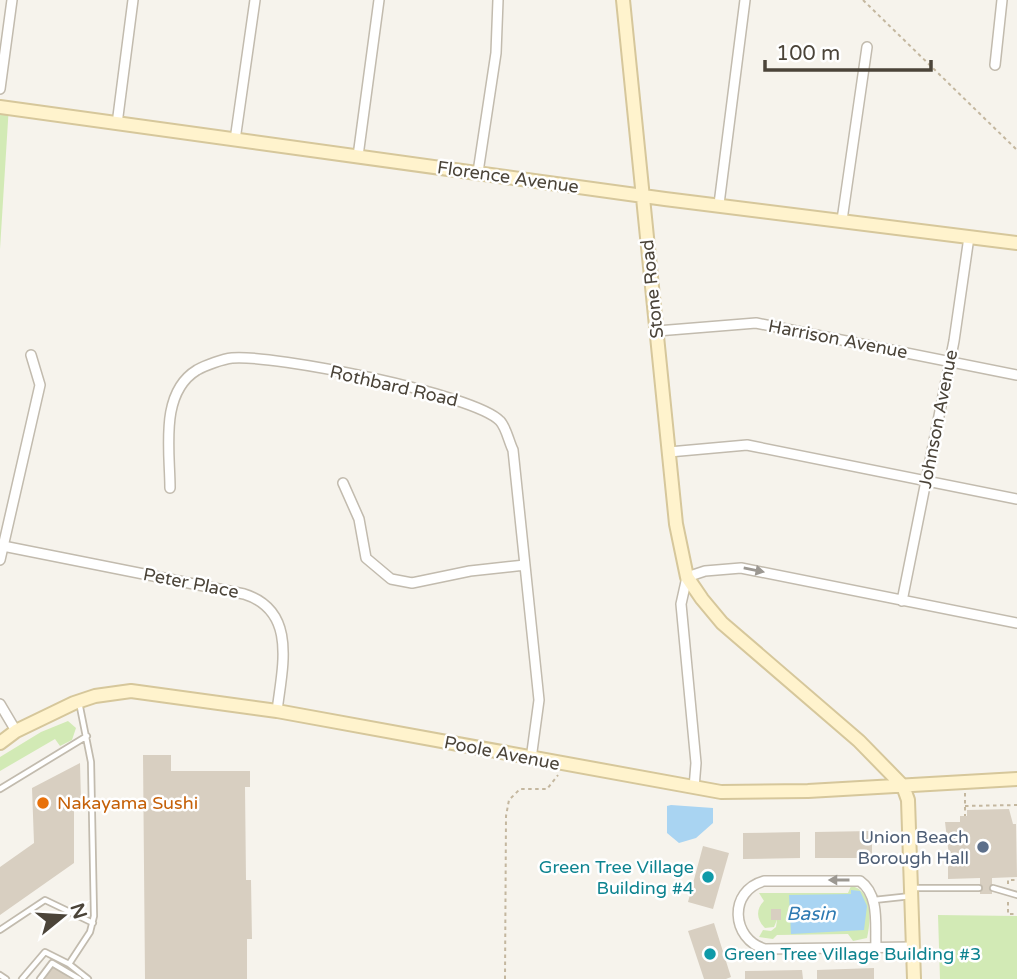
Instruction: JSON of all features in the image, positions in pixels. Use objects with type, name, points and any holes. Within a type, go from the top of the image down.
[{"type":"street","points":[[0,89],[12,0]]},
{"type":"street","points":[[117,124],[133,0]]},
{"type":"street","points":[[235,140],[255,0]]},
{"type":"street","points":[[358,156],[379,0]]},
{"type":"street","points":[[478,172],[496,53],[498,0]]},
{"type":"street","name":"Stone Road","points":[[623,0],[669,452],[681,555],[687,577],[722,623],[859,741],[903,786]]},
{"type":"street","points":[[719,204],[745,0]]},
{"type":"street","points":[[995,65],[1002,0]]},
{"type":"street","points":[[842,220],[867,47]]},
{"type":"street","name":"Florence Avenue","points":[[0,107],[642,196],[1017,243]]},
{"type":"street","name":"Johnson Avenue","points":[[902,601],[950,362],[969,237]]},
{"type":"street","name":"Harrison Avenue","points":[[657,331],[756,323],[1017,375]]},
{"type":"street","points":[[0,560],[40,385],[31,355]]},
{"type":"street","name":"Rothbard Road","points":[[170,488],[171,408],[175,395],[196,370],[231,358],[380,379],[468,404],[500,421],[513,450],[538,700],[531,759]]},
{"type":"street","points":[[669,452],[747,445],[1017,499]]},
{"type":"street","points":[[343,483],[359,519],[366,558],[391,579],[412,583],[470,571],[524,565]]},
{"type":"street","name":"Peter Place","points":[[4,546],[244,594],[264,603],[272,610],[283,632],[277,712]]},
{"type":"street","points":[[687,577],[705,571],[741,568],[1017,623]]},
{"type":"street","name":"Stone Road","points":[[687,577],[681,604],[696,763],[694,788]]},
{"type":"street","name":"Poole Avenue","points":[[0,743],[16,731],[79,701],[131,691],[277,712],[694,788],[737,792],[1017,779]]},
{"type":"street","points":[[0,704],[16,731]]},
{"type":"street","points":[[903,786],[908,800],[914,979]]},
{"type":"street","points":[[876,947],[874,900],[869,888],[855,880],[764,881],[745,891],[738,914],[744,937],[765,949],[914,947]]},
{"type":"lane","points":[[69,964],[93,923],[91,762],[79,701]]},
{"type":"lane","points":[[0,789],[87,736]]},
{"type":"lane","points":[[874,900],[913,892],[979,888]]},
{"type":"lane","points":[[993,888],[1017,894]]},
{"type":"lane","points":[[0,930],[35,904],[45,900],[93,923]]},
{"type":"lane","points":[[22,979],[45,952],[69,964],[88,979]]},
{"type":"lane","points":[[40,979],[54,963],[79,979]]},
{"type":"lane","points":[[0,975],[6,979]]},
{"type":"path","points":[[863,0],[1017,150]]},
{"type":"path","points":[[505,979],[506,816],[509,800],[520,789],[541,791],[552,785],[561,765]]},
{"type":"path","points":[[965,792],[965,816]]},
{"type":"path","points":[[965,806],[1017,805]]},
{"type":"path","points":[[923,841],[946,841]]},
{"type":"path","points":[[1008,884],[1008,880],[1017,880]]},
{"type":"path","points":[[1007,898],[1008,914],[1017,914]]},
{"type":"green space","points":[[0,104],[9,105],[0,249]]},
{"type":"green space","points":[[68,721],[76,728],[72,740],[60,746],[55,739],[0,771],[0,757],[41,732]]},
{"type":"green space","name":"Basin","points":[[851,886],[863,893],[867,900],[867,938],[853,941],[848,934],[777,935],[773,939],[759,937],[763,930],[771,931],[776,927],[777,920],[781,919],[781,910],[774,927],[765,928],[758,915],[764,901],[759,893],[848,893]]},
{"type":"green space","points":[[938,915],[1017,916],[1017,979],[940,979]]},
{"type":"water","points":[[667,806],[713,808],[713,823],[696,838],[679,843],[667,833]]},
{"type":"water","name":"Basin","points":[[851,890],[860,891],[867,906],[864,930],[791,934],[789,895],[851,894]]},
{"type":"building","points":[[143,755],[171,755],[171,771],[250,771],[250,787],[245,787],[246,880],[251,880],[252,939],[247,939],[247,979],[145,979]]},
{"type":"building","points":[[80,763],[81,801],[74,803],[74,863],[0,915],[0,867],[34,843],[32,788]]},
{"type":"building","name":"Union Beach Borough Hall","points":[[1009,809],[1013,824],[1016,824],[1017,877],[992,878],[992,894],[980,894],[980,878],[948,879],[948,865],[955,864],[955,856],[949,856],[945,822],[960,822],[960,816],[967,816],[967,810]]},
{"type":"building","points":[[872,831],[872,858],[815,858],[815,832]]},
{"type":"building","points":[[800,832],[800,858],[743,859],[743,833]]},
{"type":"building","name":"Green Tree Village Building #4","points":[[703,846],[729,853],[713,909],[688,902]]},
{"type":"building","points":[[771,909],[781,909],[781,920],[771,920]]},
{"type":"building","name":"Green Tree Village Building #3","points":[[714,923],[731,977],[726,979],[704,979],[688,931]]},
{"type":"building","points":[[53,966],[71,979],[44,979]]},
{"type":"building","points":[[874,968],[874,979],[817,979],[817,970]]},
{"type":"building","points":[[802,970],[803,979],[745,979],[745,971]]},
{"type":"place","name":"Nakayama Sushi","points":[[43,803]]},
{"type":"place","name":"Union Beach Borough Hall","points":[[983,847]]},
{"type":"place","name":"Green Tree Village Building #4","points":[[708,877]]},
{"type":"place","name":"Green Tree Village Building #3","points":[[710,954]]}]
